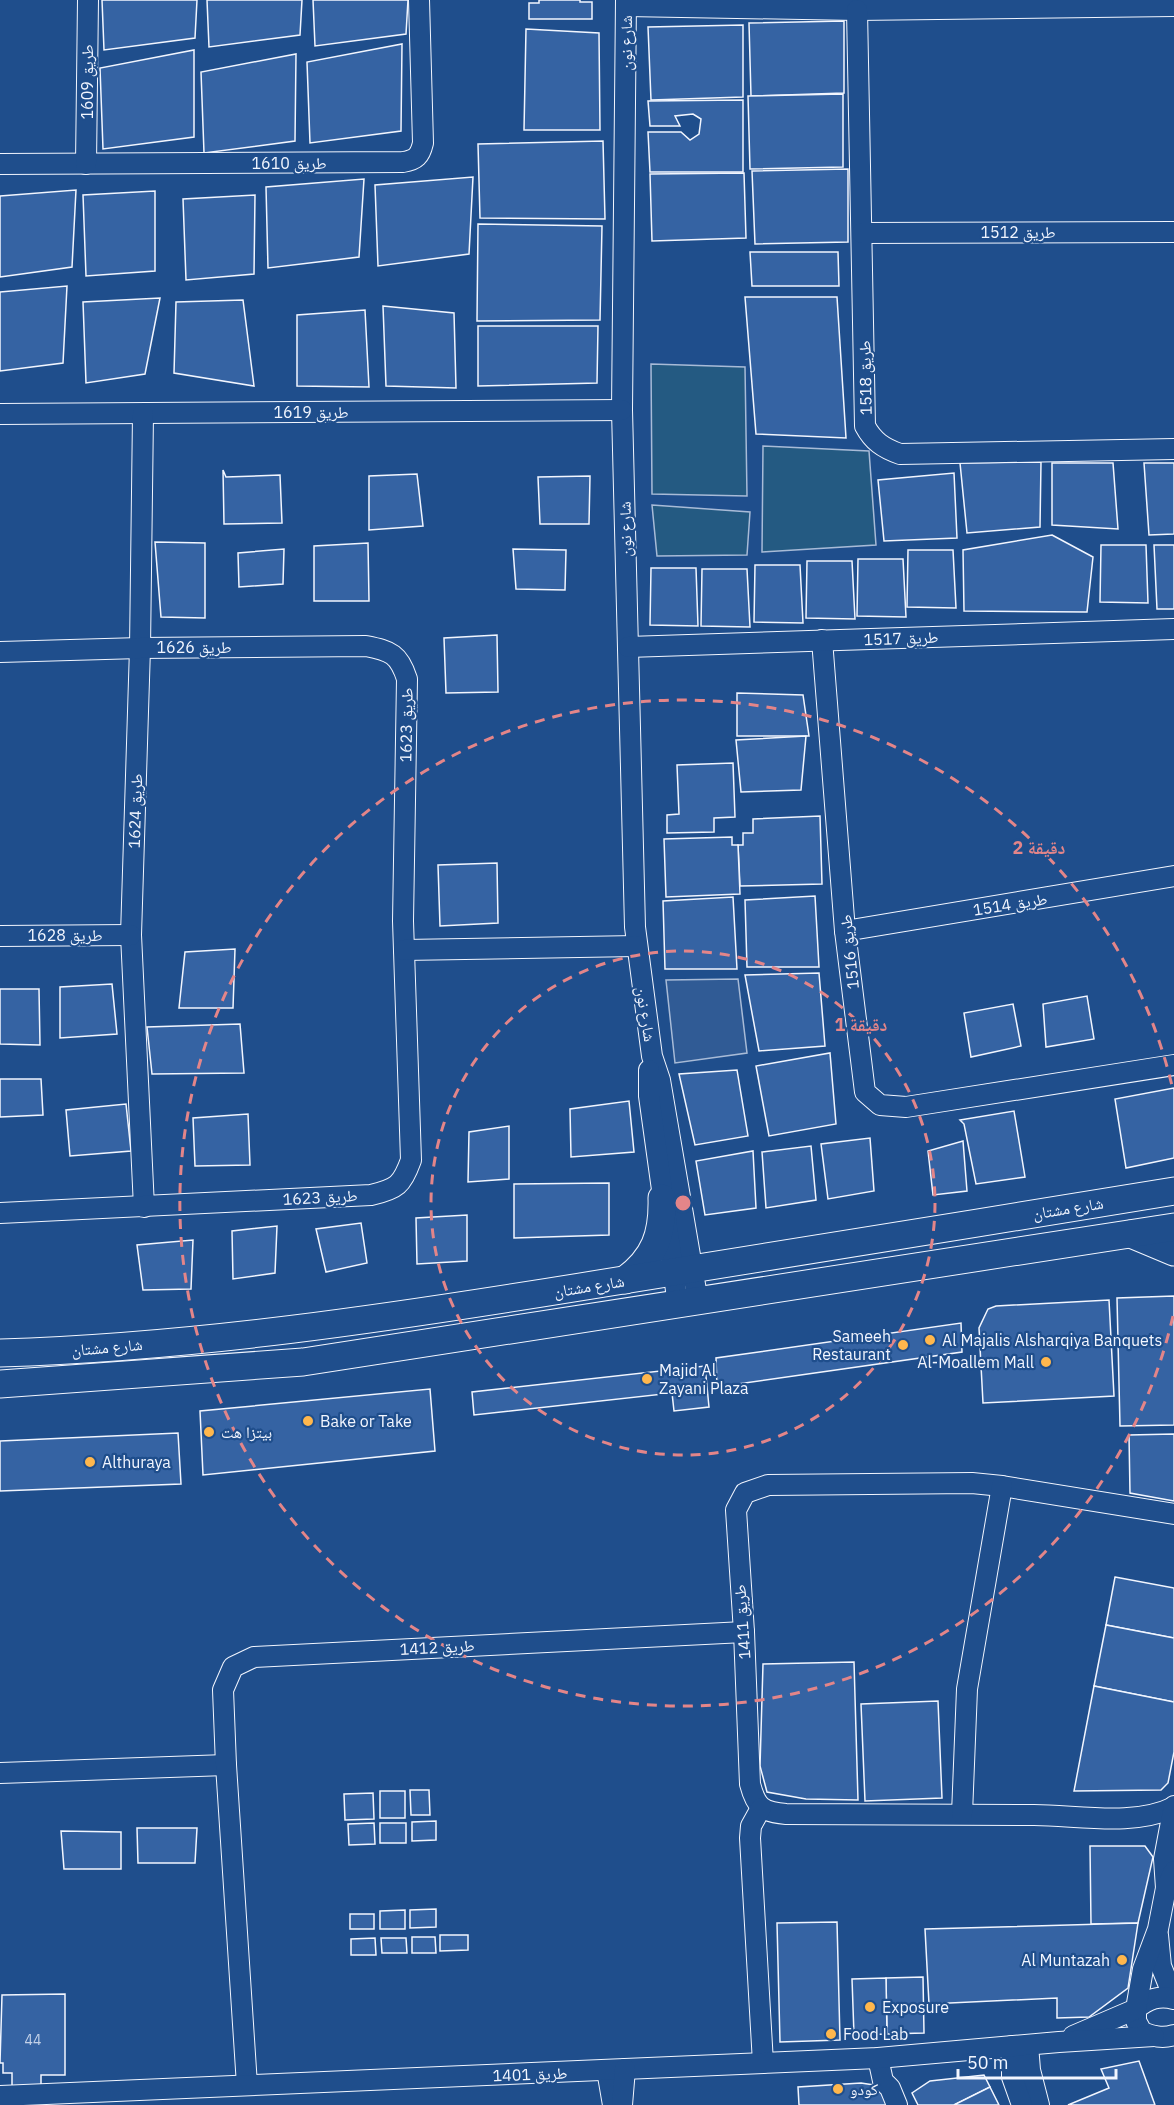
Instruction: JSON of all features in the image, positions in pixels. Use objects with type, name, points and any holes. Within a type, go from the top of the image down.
[{"type":"street","name":"طريق 1609","points":[[86,164],[88,0]]},
{"type":"street","name":"طريق 1610","points":[[0,164],[413,161],[421,153],[423,143],[420,0]]},
{"type":"street","points":[[626,3],[857,10],[1025,4],[1174,6]]},
{"type":"street","name":"شارع نون","points":[[626,3],[622,410],[636,946],[652,1056],[660,1080],[688,1303]]},
{"type":"street","name":"طريق 1518","points":[[857,10],[865,426],[871,437],[881,445],[900,453],[1174,449]]},
{"type":"street","name":"طريق 1512","points":[[862,233],[1174,232]]},
{"type":"street","name":"طريق 1619","points":[[0,414],[622,410]]},
{"type":"street","name":"طريق 1624","points":[[142,414],[140,648],[131,934],[144,1207]]},
{"type":"street","name":"طريق 1517","points":[[628,647],[1174,629]]},
{"type":"street","name":"طريق 1516","points":[[822,640],[845,931],[865,1092],[880,1105],[906,1107],[1174,1065]]},
{"type":"street","name":"طريق 1626","points":[[0,652],[366,646],[388,651]]},
{"type":"street","name":"طريق 1623","points":[[0,1213],[371,1195],[392,1190],[404,1179],[411,1160],[404,950],[406,679],[402,662],[388,651]]},
{"type":"street","name":"طريق 1514","points":[[845,931],[1174,876]]},
{"type":"street","name":"طريق 1628","points":[[0,936],[131,934]]},
{"type":"street","points":[[404,950],[636,946]]},
{"type":"street","name":"شارع نون","points":[[652,1056],[649,1069],[649,1096],[662,1198],[684,1271]]},
{"type":"street","name":"شارع مشتان","points":[[0,1353],[54,1351],[226,1336],[410,1314],[1174,1191]]},
{"type":"street","points":[[625,1280],[644,1264],[657,1241],[663,1220],[662,1198]]},
{"type":"street","name":"شارع مشتان","points":[[0,1384],[303,1362],[1174,1227]]},
{"type":"street","points":[[1130,1234],[1174,1252]]},
{"type":"street","name":"طريق 1411","points":[[761,1808],[754,1798],[750,1784],[736,1510],[745,1493],[768,1485],[972,1483],[1174,1514]]},
{"type":"street","points":[[962,1814],[967,1689],[1002,1486]]},
{"type":"street","name":"طريق 1412","points":[[247,2085],[223,1690],[233,1667],[254,1657],[744,1632]]},
{"type":"street","points":[[0,1773],[226,1765]]},
{"type":"street","points":[[763,2063],[750,1838],[751,1827],[761,1808],[772,1813],[786,1814],[1062,1815],[1135,1818],[1155,1815],[1173,1816],[1165,1849],[1164,1868],[1170,1879],[1161,1966],[1174,1998]]},
{"type":"street","points":[[1135,1818],[1153,1831],[1165,1849]]},
{"type":"street","points":[[1154,2036],[1142,2032],[1136,2021],[1136,2009],[1143,1969],[1166,1924]]},
{"type":"street","name":"طريق 1401","points":[[1059,2042],[1136,2009],[1145,2001],[1164,1996],[1174,1998]]},
{"type":"street","name":"طريق 1401","points":[[0,2096],[886,2058],[1059,2042],[1174,2035]]},
{"type":"street","points":[[1020,2046],[1011,2064],[1012,2077],[1022,2105]]},
{"type":"street","points":[[1020,2046],[1030,2070],[1039,2105]]},
{"type":"street","points":[[886,2058],[884,2081],[894,2096]]},
{"type":"street","points":[[613,2105],[616,2070]]},
{"type":"street","points":[[616,2070],[625,2092],[622,2105]]},
{"type":"shaded area","points":[[651,364],[745,367],[747,496],[652,494]]},
{"type":"shaded area","points":[[763,446],[869,451],[876,545],[762,552]]},
{"type":"shaded area","points":[[652,505],[750,512],[747,555],[657,556]]},
{"type":"shaded area","points":[[738,979],[747,1053],[675,1063],[666,980]]},
{"type":"building","points":[[102,0],[197,0],[195,38],[104,50]]},
{"type":"building","points":[[207,0],[302,0],[300,35],[209,47]]},
{"type":"building","points":[[313,0],[408,0],[406,34],[315,46]]},
{"type":"building","points":[[539,0],[592,2],[592,19],[529,19],[529,3],[539,3]]},
{"type":"building","points":[[844,21],[844,93],[751,96],[749,23]]},
{"type":"building","points":[[743,25],[743,97],[651,100],[648,27]]},
{"type":"building","points":[[526,29],[599,33],[600,130],[524,130]]},
{"type":"building","points":[[402,44],[401,131],[310,143],[307,62]]},
{"type":"building","points":[[194,50],[194,137],[103,149],[100,68]]},
{"type":"building","points":[[296,54],[295,141],[204,153],[201,72]]},
{"type":"building","points":[[843,94],[843,167],[750,169],[748,96]]},
{"type":"building","points":[[743,100],[743,172],[650,172],[648,132],[681,132],[690,140],[699,134],[701,119],[693,114],[675,116],[680,126],[650,126],[648,101]]},
{"type":"building","points":[[603,141],[605,219],[480,218],[478,144]]},
{"type":"building","points":[[848,169],[848,242],[755,244],[752,171]]},
{"type":"building","points":[[744,173],[746,238],[652,241],[650,174]]},
{"type":"building","points":[[473,177],[469,254],[378,266],[375,185]]},
{"type":"building","points":[[364,179],[359,257],[268,268],[266,187]]},
{"type":"building","points":[[76,190],[72,267],[0,277],[0,196]]},
{"type":"building","points":[[155,191],[155,271],[86,276],[83,195]]},
{"type":"building","points":[[255,195],[254,274],[186,280],[183,199]]},
{"type":"building","points":[[478,224],[602,226],[600,320],[477,321]]},
{"type":"building","points":[[750,252],[838,252],[839,286],[752,286]]},
{"type":"building","points":[[67,286],[63,363],[0,371],[0,292]]},
{"type":"building","points":[[745,297],[837,297],[846,438],[756,434]]},
{"type":"building","points":[[160,298],[145,374],[86,383],[83,302]]},
{"type":"building","points":[[243,300],[254,386],[174,373],[176,302]]},
{"type":"building","points":[[383,306],[454,313],[456,388],[386,386]]},
{"type":"building","points":[[365,310],[369,387],[297,386],[297,315]]},
{"type":"building","points":[[478,326],[598,326],[597,383],[478,386]]},
{"type":"building","points":[[1041,462],[1040,527],[967,533],[960,463]]},
{"type":"building","points":[[1052,463],[1113,463],[1118,529],[1052,525]]},
{"type":"building","points":[[1144,463],[1174,463],[1174,534],[1149,535]]},
{"type":"building","points":[[223,470],[226,477],[280,475],[282,523],[224,524]]},
{"type":"building","points":[[954,473],[957,538],[884,541],[878,480]]},
{"type":"building","points":[[417,474],[423,526],[369,530],[369,476]]},
{"type":"building","points":[[590,476],[589,524],[540,524],[538,477]]},
{"type":"building","points":[[1052,535],[1093,557],[1087,612],[964,611],[963,550]]},
{"type":"building","points":[[155,542],[205,543],[205,618],[161,617]]},
{"type":"building","points":[[368,543],[369,601],[314,601],[314,546]]},
{"type":"building","points":[[1101,545],[1146,545],[1148,603],[1100,602]]},
{"type":"building","points":[[1154,545],[1174,545],[1174,609],[1157,609]]},
{"type":"building","points":[[284,549],[283,584],[239,587],[238,553]]},
{"type":"building","points":[[513,549],[566,550],[565,590],[516,589]]},
{"type":"building","points":[[908,550],[953,550],[956,608],[907,607]]},
{"type":"building","points":[[858,559],[903,559],[906,617],[857,616]]},
{"type":"building","points":[[807,561],[852,561],[855,619],[806,618]]},
{"type":"building","points":[[755,565],[800,565],[803,623],[754,622]]},
{"type":"building","points":[[651,568],[696,568],[698,626],[650,625]]},
{"type":"building","points":[[702,569],[747,569],[750,627],[701,626]]},
{"type":"building","points":[[497,635],[498,692],[446,693],[444,638]]},
{"type":"building","points":[[737,693],[803,695],[809,736],[737,736]]},
{"type":"building","points":[[806,736],[801,790],[741,792],[736,740]]},
{"type":"building","points":[[733,763],[735,817],[714,818],[714,832],[667,833],[667,815],[679,814],[677,765]]},
{"type":"building","points":[[820,816],[822,884],[740,886],[738,845],[743,845],[743,833],[753,833],[753,819]]},
{"type":"building","points":[[732,837],[732,845],[738,845],[740,894],[666,897],[664,839]]},
{"type":"building","points":[[497,863],[498,923],[440,926],[438,865]]},
{"type":"building","points":[[815,896],[819,967],[747,967],[745,900]]},
{"type":"building","points":[[733,897],[737,969],[665,969],[663,901]]},
{"type":"building","points":[[235,949],[233,1008],[179,1008],[185,952]]},
{"type":"building","points":[[819,973],[825,1046],[759,1051],[745,975]]},
{"type":"building","points":[[112,984],[117,1034],[60,1038],[60,987]]},
{"type":"building","points":[[0,989],[39,989],[40,1045],[0,1044]]},
{"type":"building","points":[[1087,996],[1094,1039],[1046,1047],[1043,1004]]},
{"type":"building","points":[[1013,1004],[1021,1046],[971,1057],[964,1013]]},
{"type":"building","points":[[240,1024],[244,1073],[152,1074],[147,1027]]},
{"type":"building","points":[[830,1053],[836,1124],[769,1136],[756,1066]]},
{"type":"building","points":[[737,1070],[748,1136],[695,1145],[679,1074]]},
{"type":"building","points":[[0,1079],[41,1079],[43,1115],[0,1117]]},
{"type":"building","points":[[1174,1088],[1174,1158],[1126,1168],[1115,1099]]},
{"type":"building","points":[[629,1101],[634,1152],[571,1157],[570,1109]]},
{"type":"building","points":[[126,1104],[131,1151],[70,1156],[66,1110]]},
{"type":"building","points":[[1014,1111],[1025,1177],[976,1184],[964,1124],[960,1120]]},
{"type":"building","points":[[248,1114],[250,1165],[195,1166],[193,1118]]},
{"type":"building","points":[[509,1126],[509,1179],[468,1182],[469,1132]]},
{"type":"building","points":[[870,1138],[874,1191],[828,1199],[821,1144]]},
{"type":"building","points":[[963,1141],[967,1191],[933,1195],[928,1151]]},
{"type":"building","points":[[811,1146],[816,1200],[766,1208],[762,1152]]},
{"type":"building","points":[[753,1151],[756,1208],[705,1215],[696,1161]]},
{"type":"building","points":[[609,1183],[609,1235],[514,1238],[514,1184]]},
{"type":"building","points":[[467,1215],[467,1261],[417,1264],[416,1218]]},
{"type":"building","points":[[361,1223],[367,1263],[326,1272],[316,1229]]},
{"type":"building","points":[[277,1226],[275,1273],[233,1279],[232,1231]]},
{"type":"building","points":[[193,1240],[191,1289],[143,1290],[137,1245]]},
{"type":"building","points":[[1174,1296],[1174,1425],[1120,1426],[1117,1298]]},
{"type":"building","name":"Al-Moallem Mall","points":[[1109,1300],[1114,1396],[983,1403],[979,1328],[988,1309],[996,1306]]},
{"type":"building","points":[[961,1323],[962,1352],[717,1387],[716,1358]]},
{"type":"building","name":"Majid Al Zayani Plaza","points":[[705,1366],[709,1407],[674,1411],[672,1393],[474,1415],[472,1392]]},
{"type":"building","points":[[430,1389],[435,1451],[203,1475],[200,1411]]},
{"type":"building","name":"Althuraya","points":[[178,1433],[181,1484],[0,1491],[0,1441]]},
{"type":"building","points":[[1174,1434],[1174,1501],[1130,1493],[1129,1435]]},
{"type":"building","points":[[1115,1577],[1174,1588],[1174,1638],[1106,1625]]},
{"type":"building","points":[[1106,1625],[1174,1638],[1174,1702],[1094,1686]]},
{"type":"building","points":[[854,1662],[858,1800],[806,1799],[767,1792],[760,1766],[763,1664]]},
{"type":"building","points":[[1094,1686],[1174,1702],[1174,1752],[1168,1783],[1161,1790],[1074,1791]]},
{"type":"building","points":[[938,1701],[942,1798],[865,1801],[861,1704]]},
{"type":"building","points":[[410,1790],[429,1790],[430,1815],[411,1815]]},
{"type":"building","points":[[380,1791],[405,1791],[405,1818],[380,1818]]},
{"type":"building","points":[[373,1793],[374,1819],[345,1820],[344,1794]]},
{"type":"building","points":[[436,1821],[436,1840],[412,1841],[412,1822]]},
{"type":"building","points":[[374,1823],[375,1844],[349,1845],[348,1824]]},
{"type":"building","points":[[380,1823],[406,1823],[406,1843],[380,1843]]},
{"type":"building","points":[[137,1828],[197,1828],[195,1863],[138,1863]]},
{"type":"building","points":[[61,1831],[121,1832],[121,1869],[64,1869]]},
{"type":"building","points":[[1090,1846],[1145,1846],[1153,1857],[1138,1923],[1091,1924]]},
{"type":"building","points":[[436,1909],[436,1927],[410,1928],[410,1910]]},
{"type":"building","points":[[405,1910],[405,1929],[380,1929],[380,1911]]},
{"type":"building","points":[[350,1914],[374,1914],[374,1929],[350,1929]]},
{"type":"building","points":[[837,1922],[840,2040],[780,2042],[777,1923]]},
{"type":"building","points":[[1138,1923],[1128,1988],[1089,2017],[1057,2018],[1057,1998],[929,2004],[925,1929]]},
{"type":"building","points":[[440,1935],[468,1935],[468,1950],[440,1951]]},
{"type":"building","points":[[412,1937],[435,1937],[436,1953],[412,1953]]},
{"type":"building","points":[[375,1938],[376,1955],[351,1955],[351,1939]]},
{"type":"building","points":[[381,1938],[406,1938],[407,1953],[382,1953]]},
{"type":"building","points":[[923,1977],[924,2033],[887,2034],[886,1978]]},
{"type":"building","name":"Exposure","points":[[886,1978],[887,2034],[854,2035],[852,1979]]},
{"type":"building","points":[[65,1994],[65,2075],[41,2075],[41,2089],[12,2089],[12,2073],[3,2073],[3,2063],[0,2063],[2,1995]]},
{"type":"building","points":[[1139,2061],[1155,2105],[1068,2105],[1109,2088],[1101,2069]]},
{"type":"building","points":[[984,2075],[990,2087],[954,2105],[918,2105],[912,2093],[930,2081]]},
{"type":"building","points":[[861,2083],[874,2085],[883,2092],[887,2105],[799,2105],[798,2087]]},
{"type":"building","points":[[990,2087],[999,2105],[954,2105]]},
{"type":"place","name":"Al Majalis Alsharqiya Banquets","points":[[930,1340]]},
{"type":"place","name":"Sameeh Restaurant","points":[[903,1345]]},
{"type":"place","name":"Al-Moallem Mall","points":[[1046,1362]]},
{"type":"place","name":"Majid Al Zayani Plaza","points":[[647,1379]]},
{"type":"place","name":"Bake or Take","points":[[308,1421]]},
{"type":"place","name":"بيتزا هت","points":[[209,1432]]},
{"type":"place","name":"Althuraya","points":[[90,1462]]},
{"type":"place","name":"Al Muntazah","points":[[1122,1960]]},
{"type":"place","name":"Exposure","points":[[870,2007]]},
{"type":"place","name":"Food Lab","points":[[831,2034]]},
{"type":"place","name":"كودو","points":[[838,2089]]}]
